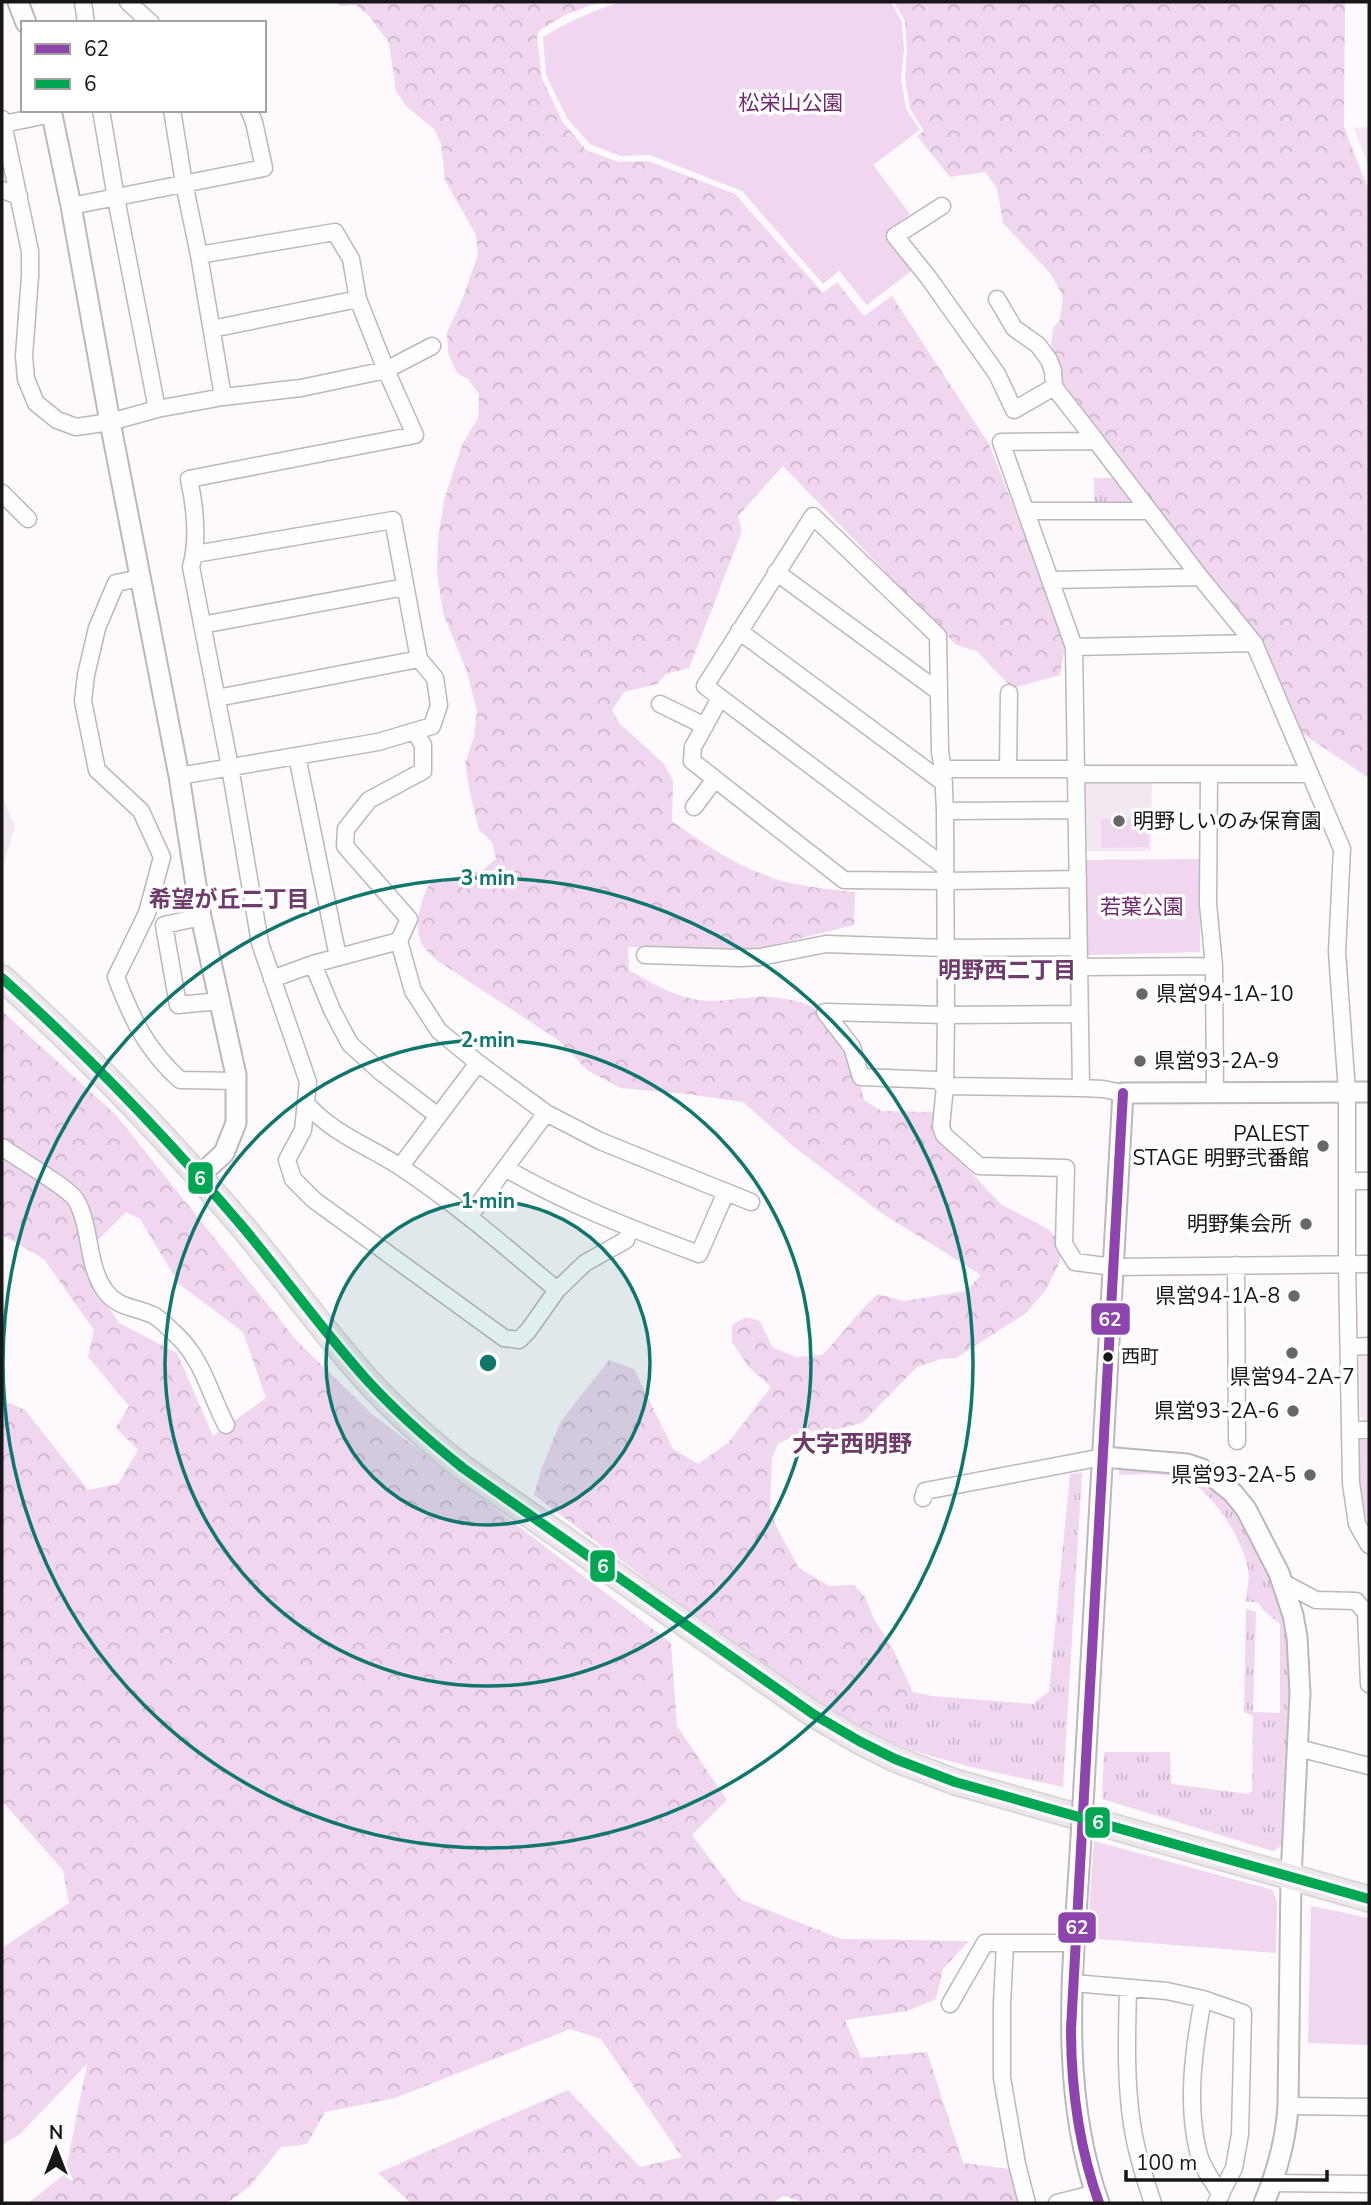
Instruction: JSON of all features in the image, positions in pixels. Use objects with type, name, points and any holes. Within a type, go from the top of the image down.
[{"type":"main road","points":[[2,978],[124,1094],[242,1227],[365,1378],[424,1437],[463,1468],[813,1713],[895,1759],[955,1782],[1369,1899]]},
{"type":"street","points":[[18,2],[25,21]]},
{"type":"street","points":[[83,2],[86,21]]},
{"type":"street","points":[[128,2],[149,21]]},
{"type":"street","points":[[198,1177],[224,1153],[236,1123],[236,1081],[201,918],[179,776],[140,579],[110,422],[71,206],[52,112],[2,121],[30,251],[24,356],[26,379],[36,403],[57,420],[76,427],[110,422],[158,409],[223,397],[301,388],[386,370],[432,346]]},
{"type":"street","points":[[101,112],[158,409]]},
{"type":"street","points":[[172,112],[200,255],[223,397]]},
{"type":"street","points":[[71,206],[264,168],[250,112]]},
{"type":"street","points":[[2,190],[19,196]]},
{"type":"street","points":[[942,206],[895,236],[928,277],[997,374],[1014,410],[1054,387]]},
{"type":"street","points":[[200,255],[335,232],[351,259],[358,299],[415,435],[190,479],[194,506],[195,554],[191,567],[230,767],[260,943],[308,1082],[303,1129],[287,1160],[293,1179],[314,1200],[504,1338],[519,1340],[557,1290],[585,1263],[626,1240],[630,1228]]},
{"type":"street","points":[[212,329],[358,299]]},
{"type":"street","points":[[997,299],[1014,328],[1038,345],[1049,360],[1054,387],[1254,643],[1342,849],[1337,951],[1347,1092],[1347,1264],[1353,1504],[1357,1524],[1369,1545]]},
{"type":"street","points":[[1080,1088],[1074,647],[1001,442],[1097,440]]},
{"type":"street","points":[[2,493],[28,519]]},
{"type":"street","points":[[1027,511],[1149,511]]},
{"type":"street","points":[[945,874],[705,686],[813,516],[938,636],[940,752],[945,811],[946,1015],[942,1127],[944,1135],[979,1166],[1066,1168],[1064,1244],[1075,1262],[1113,1267],[1369,1264]]},
{"type":"street","points":[[179,776],[378,742],[415,732],[432,726],[439,705],[435,678],[419,659],[393,520],[195,554]]},
{"type":"street","points":[[776,572],[938,691]]},
{"type":"street","points":[[1052,580],[1200,577]]},
{"type":"street","points":[[140,579],[116,583],[97,628],[83,701],[97,770],[141,811],[162,858],[147,913],[116,977],[131,1016],[147,1046],[180,1080],[236,1081]]},
{"type":"street","points":[[202,625],[405,587]]},
{"type":"street","points":[[738,631],[944,776],[1008,769],[1072,769],[1076,774]]},
{"type":"street","points":[[1074,647],[1254,643]]},
{"type":"street","points":[[216,698],[419,659]]},
{"type":"street","points":[[1008,769],[1009,693]]},
{"type":"street","points":[[720,698],[693,747],[692,761],[844,880],[945,874],[1078,879]]},
{"type":"street","points":[[660,704],[705,726]]},
{"type":"street","points":[[415,732],[423,745],[423,771],[369,800],[346,829],[345,846],[409,919],[399,941],[413,991],[439,1031],[546,1112],[600,1141],[751,1202]]},
{"type":"street","points":[[297,756],[338,957]]},
{"type":"street","points":[[1076,774],[1310,774]]},
{"type":"street","points":[[1209,775],[1208,904],[1214,966],[1215,1093]]},
{"type":"street","points":[[694,807],[715,779]]},
{"type":"street","points":[[945,811],[1077,810]]},
{"type":"street","points":[[201,918],[164,925],[178,1005],[220,1001]]},
{"type":"street","points":[[272,979],[313,964],[399,941]]},
{"type":"street","points":[[645,955],[760,957],[825,944],[945,948],[1079,947]]},
{"type":"street","points":[[313,964],[350,1044],[382,1073],[438,1116]]},
{"type":"street","points":[[1080,967],[1214,966]]},
{"type":"street","points":[[1080,1014],[825,1012],[852,1047],[861,1077],[937,1080],[945,1086],[1080,1088],[1123,1093],[1369,1092]]},
{"type":"street","points":[[400,1167],[478,1063]]},
{"type":"street","points":[[1057,2203],[1097,2198],[1082,2139],[1073,2085],[1071,2029],[1123,1093]]},
{"type":"street","points":[[306,1103],[318,1117],[400,1167],[468,1217],[557,1290]]},
{"type":"street","points":[[468,1217],[546,1112]]},
{"type":"street","points":[[2,1147],[75,1199],[103,1289],[114,1301],[153,1315],[186,1343],[196,1357],[226,1425]]},
{"type":"street","points":[[505,1168],[536,1186],[630,1228],[699,1254],[726,1192]]},
{"type":"street","points":[[1347,1181],[1369,1181]]},
{"type":"street","points":[[1236,1265],[1237,1441]]},
{"type":"street","points":[[1350,1347],[1369,1346]]},
{"type":"street","points":[[1351,1430],[1369,1430]]},
{"type":"street","points":[[923,1498],[925,1491],[1102,1457],[1187,1464],[1202,1469],[1216,1479],[1233,1493],[1246,1509],[1282,1582],[1297,1637],[1300,1693],[1292,1877],[1287,2106],[1284,2138],[1264,2203]]},
{"type":"street","points":[[1282,1582],[1316,1600],[1356,1601],[1366,1612],[1369,1684]]},
{"type":"street","points":[[1298,1748],[1369,1766]]},
{"type":"street","points":[[950,2004],[985,1943],[1075,1943]]},
{"type":"street","points":[[1005,1944],[1002,2078],[1017,2164],[1027,2203]]},
{"type":"street","points":[[1073,1983],[1167,1991],[1203,1999],[1243,2013],[1240,2134],[1234,2168],[1218,2199]]},
{"type":"street","points":[[1128,1988],[1128,2084],[1132,2124],[1141,2168],[1153,2203]]},
{"type":"street","points":[[1203,1999],[1194,2050],[1193,2114],[1198,2154],[1218,2199]]},
{"type":"street","points":[[1287,2106],[1369,2107]]},
{"type":"street","points":[[1272,2183],[1369,2185]]},
{"type":"shaded area","points":[[1369,127],[1369,167],[1354,128]]},
{"type":"shaded area","name":"明野しいのみ保育園","points":[[1086,780],[1152,781],[1151,851],[1087,851]]},
{"type":"shaded area","points":[[2,797],[15,826],[2,869]]},
{"type":"shaded area","points":[[1369,1350],[1369,1422],[1364,1422],[1360,1416],[1359,1353]]},
{"type":"green space","points":[[337,2],[600,2],[565,15],[540,30],[537,37],[542,78],[562,121],[586,150],[618,162],[648,161],[735,194],[823,293],[837,282],[864,316],[892,296],[989,444],[1066,641],[1060,675],[1012,688],[977,651],[956,645],[783,466],[738,516],[742,531],[689,668],[666,674],[657,684],[624,692],[612,710],[619,723],[664,764],[673,781],[672,821],[715,850],[762,874],[803,885],[855,892],[854,925],[761,948],[726,950],[628,947],[629,970],[671,992],[698,1000],[769,997],[814,1008],[842,1040],[856,1070],[864,1100],[882,1111],[935,1112],[960,1160],[991,1194],[1002,1205],[1048,1229],[1063,1250],[1045,1291],[1026,1313],[956,1358],[941,1359],[917,1367],[862,1423],[838,1429],[802,1432],[778,1444],[772,1458],[770,1508],[776,1526],[799,1568],[829,1586],[854,1585],[865,1597],[913,1692],[865,1731],[795,1691],[534,1495],[561,1421],[609,1360],[634,1369],[673,1449],[698,1464],[728,1443],[771,1387],[748,1366],[732,1342],[732,1325],[746,1317],[760,1321],[772,1347],[796,1357],[822,1355],[878,1294],[904,1301],[966,1291],[981,1275],[880,1212],[793,1146],[743,1102],[620,1088],[587,1070],[558,1040],[438,961],[422,944],[418,929],[419,913],[430,883],[483,870],[496,859],[492,842],[479,830],[470,793],[465,763],[474,737],[477,711],[467,672],[443,613],[437,573],[438,539],[444,500],[462,445],[478,418],[479,394],[468,379],[457,373],[448,353],[447,332],[478,255],[476,235],[445,180],[441,143],[434,129],[407,107],[396,91],[389,43],[370,17],[356,5],[339,6]]},
{"type":"green space","name":"松栄山公園","points":[[621,2],[891,2],[902,22],[904,50],[901,78],[906,109],[920,130],[873,165],[910,214],[885,234],[911,271],[867,305],[839,271],[823,284],[742,191],[650,155],[620,156],[590,144],[567,118],[546,75],[543,37],[581,17]]},
{"type":"green space","points":[[894,2],[1345,2],[1344,127],[1369,191],[1369,778],[1300,732],[1259,638],[1064,390],[1051,345],[1053,328],[1060,320],[1063,296],[1050,273],[1003,223],[997,188],[985,172],[950,177],[917,136],[924,131],[910,109],[905,78],[905,21]]},
{"type":"green space","points":[[1094,478],[1115,478],[1129,499],[1130,507],[1094,506]]},
{"type":"green space","points":[[1148,818],[1149,847],[1101,848],[1101,819]]},
{"type":"green space","name":"若葉公園","points":[[1201,859],[1200,952],[1088,955],[1084,952],[1085,860]]},
{"type":"green space","points":[[2,1011],[116,1115],[297,1341],[372,1414],[671,1643],[677,1726],[727,1800],[692,1835],[740,1899],[841,1939],[969,1941],[943,1969],[936,1999],[907,2011],[845,2020],[861,2058],[927,2052],[963,2163],[1009,2169],[1022,2203],[806,2203],[784,2196],[772,2203],[411,2203],[378,2173],[568,2090],[640,2167],[682,2157],[601,2039],[570,2029],[395,2098],[325,2112],[307,2144],[281,2147],[249,2187],[227,2203],[28,2203],[65,2174],[87,2064],[20,2134],[2,2145],[2,1948],[69,1903],[63,1870],[2,1801],[2,1400],[25,1410],[88,1490],[118,1484],[138,1450],[116,1428],[129,1406],[88,1357],[94,1330],[44,1259],[2,1235],[2,1165],[6,1157],[73,1204],[99,1294],[119,1323],[177,1353],[213,1436],[266,1398],[243,1332],[179,1284],[140,1219],[126,1212],[96,1242],[77,1194],[2,1142]]},
{"type":"green space","points":[[1358,1440],[1369,1440],[1369,1524],[1361,1493]]},
{"type":"green space","points":[[1119,1468],[1173,1471],[1202,1481],[1215,1490],[1237,1514],[1251,1536],[1278,1590],[1292,1660],[1283,1845],[1273,1851],[1102,1799],[1104,1752],[1170,1752],[1171,1784],[1248,1794],[1252,1791],[1253,1716],[1244,1712],[1246,1609],[1256,1612],[1253,1712],[1280,1713],[1280,1624],[1262,1609],[1259,1603],[1245,1601],[1248,1569],[1240,1544],[1225,1517],[1205,1493],[1184,1479],[1161,1475],[1119,1475]]},
{"type":"green space","points":[[1082,1473],[1063,1787],[967,1766],[911,1750],[865,1731],[913,1692],[931,1696],[1033,1704],[1049,1691],[1070,1474]]},
{"type":"green space","points":[[1094,1841],[1273,1890],[1277,1903],[1276,1953],[1087,1938]]},
{"type":"green space","points":[[1311,1906],[1369,1918],[1369,2045],[1308,2043]]},
{"type":"transit line","name":"6","points":[[2,978],[96,1067],[156,1129],[242,1226],[350,1360],[413,1426],[463,1468],[813,1714],[895,1759],[955,1782],[1369,1899]]},
{"type":"transit line","name":"62","points":[[1099,2203],[1086,2160],[1078,2117],[1071,2029],[1123,1093]]},
{"type":"place","name":"明野しいのみ保育園","points":[[1119,821]]},
{"type":"place","name":"県営94-1A-10","points":[[1142,994]]},
{"type":"place","name":"県営93-2A-9","points":[[1140,1061]]},
{"type":"place","name":"PALEST STAGE 明野弐番館","points":[[1323,1146]]},
{"type":"place","name":"明野集会所","points":[[1306,1224]]},
{"type":"place","name":"県営94-1A-8","points":[[1294,1296]]},
{"type":"place","name":"県営94-2A-7","points":[[1292,1353]]},
{"type":"place","name":"西町","points":[[1108,1357]]},
{"type":"place","name":"県営93-2A-6","points":[[1293,1411]]},
{"type":"place","name":"県営93-2A-5","points":[[1310,1475]]},
{"type":"district","name":"希望が丘二丁目","points":[[229,899]]},
{"type":"district","name":"明野西二丁目","points":[[1007,970]]},
{"type":"district","name":"大字西明野","points":[[852,1444]]}]
